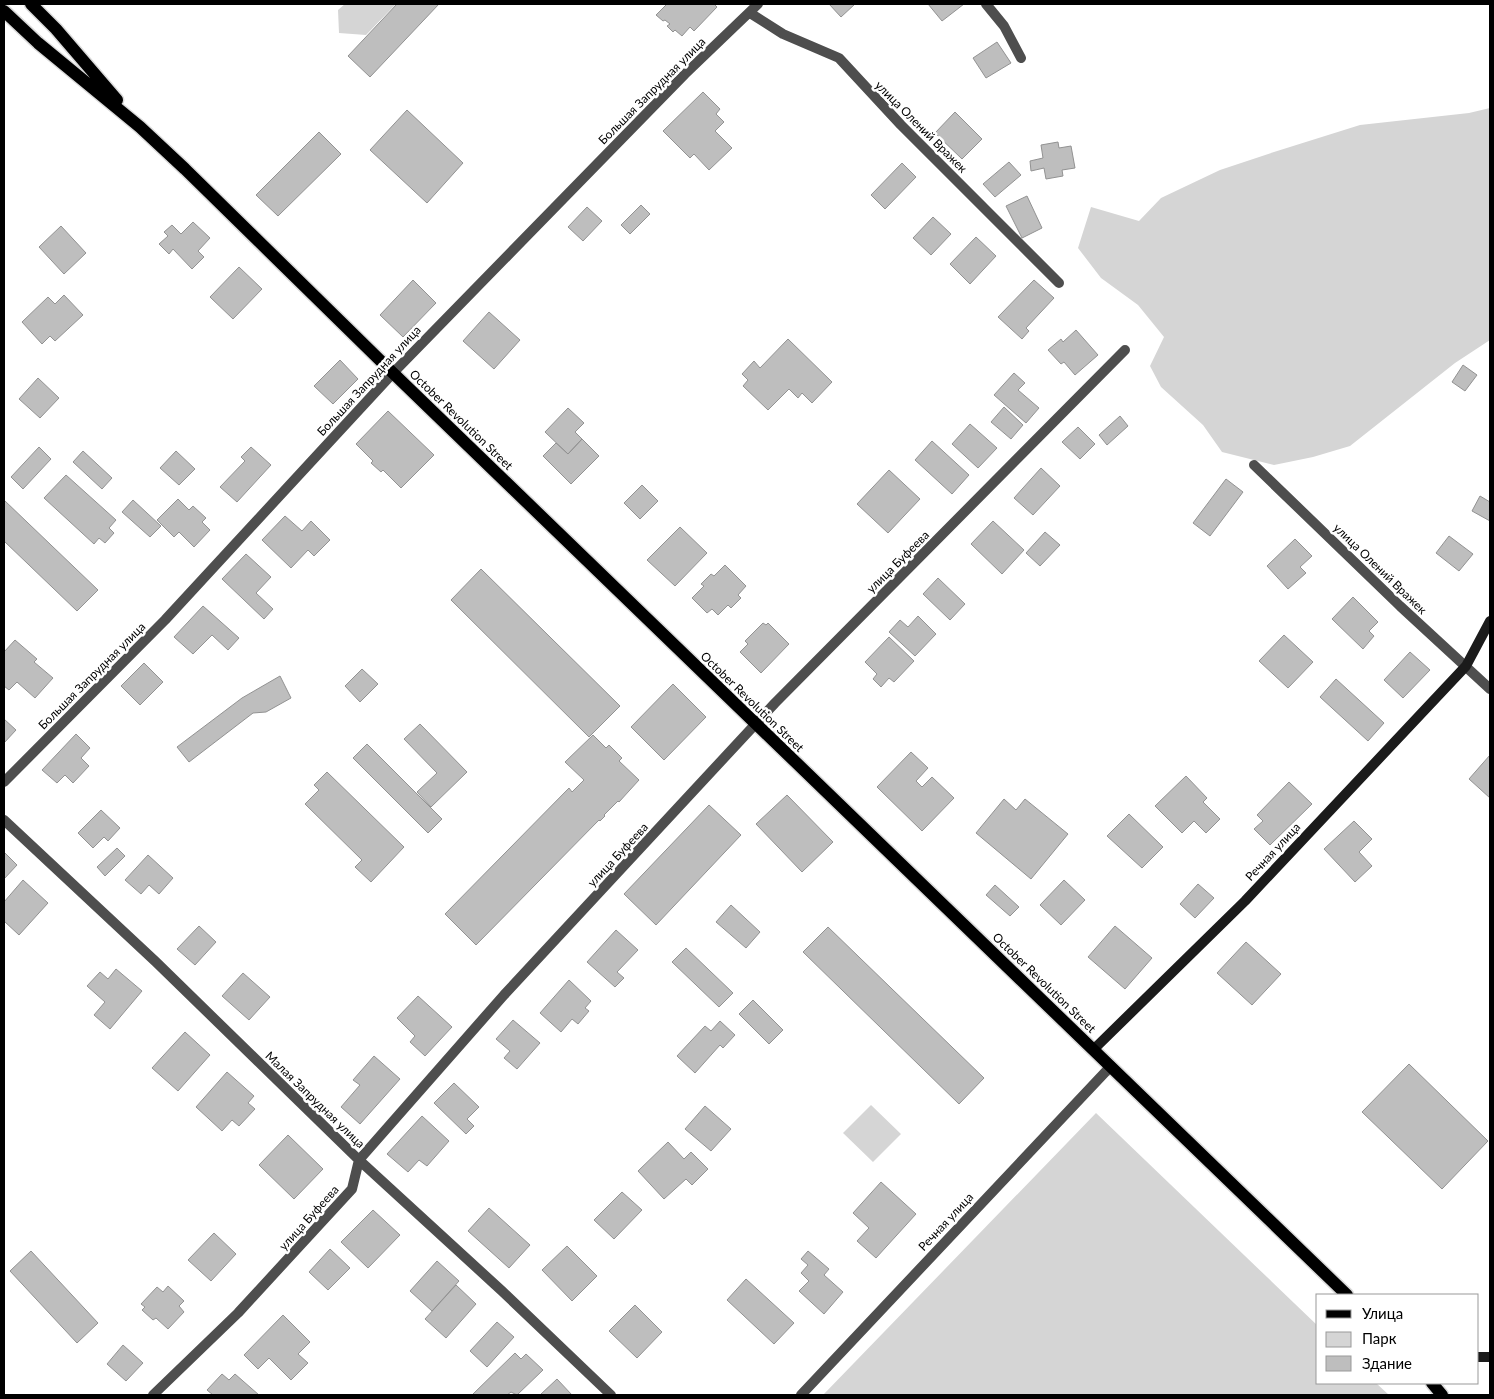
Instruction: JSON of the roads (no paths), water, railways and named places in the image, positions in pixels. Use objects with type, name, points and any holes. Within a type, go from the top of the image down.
[{"type":"main road","name":"October Revolution Street","points":[[31,4],[56,29],[140,127]]},
{"type":"main road","name":"October Revolution Street","points":[[4,11],[38,43],[140,127],[1346,1294]]},
{"type":"main road","points":[[1433,1384],[1442,1395]]},
{"type":"street","name":"Большая Запрудная улица","points":[[4,782],[165,620],[393,373],[671,88],[758,4]]},
{"type":"street","points":[[986,4],[1004,26],[1021,58]]},
{"type":"street","name":"улица Олений Вражек","points":[[750,13],[784,34],[839,58],[894,118],[1059,283]]},
{"type":"street","name":"улица Буфеева","points":[[153,1395],[238,1313],[352,1189],[359,1160],[504,995],[756,724],[1126,350]]},
{"type":"street","name":"улица Олений Вражек","points":[[1254,465],[1490,690]]},
{"type":"street","name":"Речная улица","points":[[1093,1050],[1245,901],[1466,666],[1490,621]]},
{"type":"street","name":"Малая Запрудная улица","points":[[4,820],[156,962],[359,1160],[502,1291],[611,1395]]},
{"type":"street","name":"Речная улица","points":[[801,1395],[1111,1066]]}]
